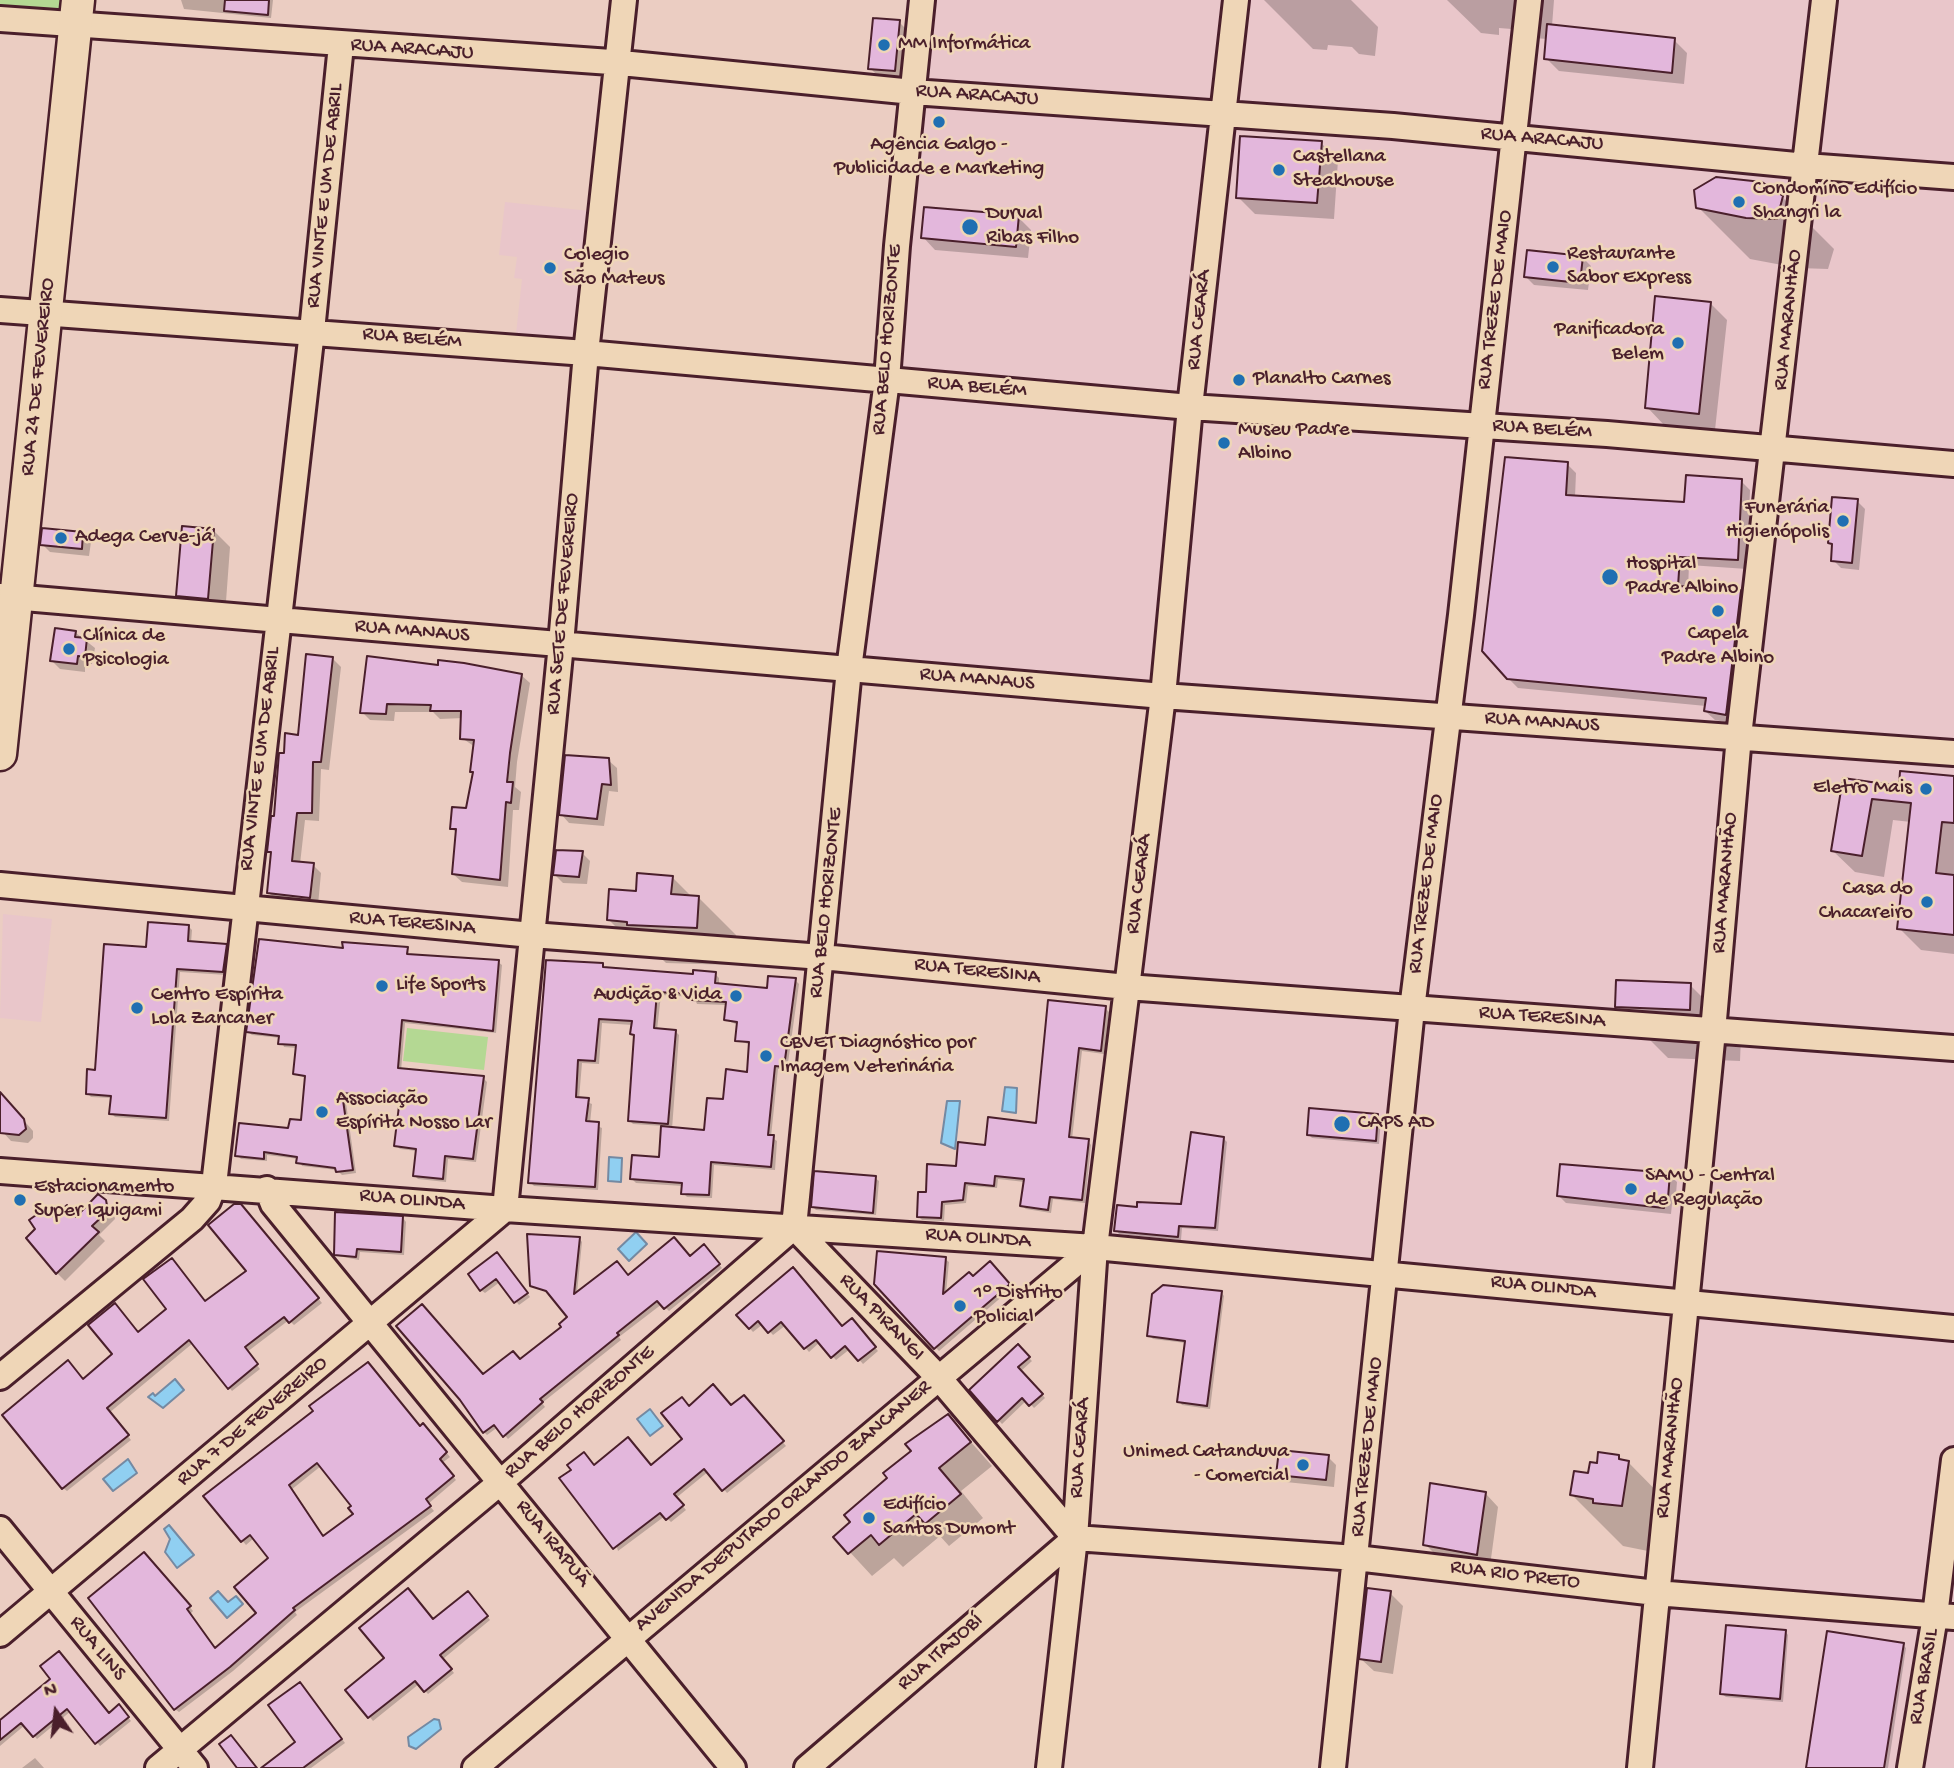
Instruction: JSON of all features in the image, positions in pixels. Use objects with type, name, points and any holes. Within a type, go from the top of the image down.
[{"type":"main road","name":"RUA 24 DE FEVEREIRO","points":[[0,754],[7,596],[47,314],[77,13]]},
{"type":"street","name":"RUA SETE DE FEVEREIRO","points":[[505,1209],[561,644],[586,354],[624,0]]},
{"type":"street","name":"RUA BELO HORIZONTE","points":[[158,1768],[187,1759],[794,1227],[849,669],[887,380],[922,0]]},
{"type":"street","name":"RUA CEARÁ","points":[[1049,1768],[1075,1538],[1095,1247],[1163,696],[1191,407],[1236,0]]},
{"type":"street","name":"RUA TREZE DE MAIO","points":[[1333,1768],[1387,1272],[1412,1009],[1529,0]]},
{"type":"street","name":"RUA MARANHÃO","points":[[1640,1768],[1713,1031],[1738,736],[1774,449],[1824,0]]},
{"type":"street","name":"RUA ARACAJU","points":[[0,19],[77,13],[341,45],[617,63],[913,92],[1224,113],[1954,177]]},
{"type":"street","name":"RUA VINTE E UM DE ABRIL","points":[[0,1377],[192,1219],[208,1201],[214,1185],[243,909],[312,331],[341,45]]},
{"type":"street","name":"RUA BELÉM","points":[[0,310],[312,331],[1191,407],[1481,425],[1954,464]]},
{"type":"street","name":"RUA MANAUS","points":[[7,596],[1163,696],[1954,753]]},
{"type":"street","name":"RUA TERESINA","points":[[0,885],[532,935],[822,957],[1127,987],[1954,1048]]},
{"type":"street","name":"RUA OLINDA","points":[[0,1171],[505,1209],[1095,1247],[1387,1272],[1954,1328]]},
{"type":"street","name":"RUA IRAPUÃ","points":[[267,1189],[273,1204],[502,1481],[733,1768]]},
{"type":"street","name":"RUA 7 DE FEVEREIRO","points":[[0,1634],[505,1209]]},
{"type":"street","name":"RUA PIRANGI","points":[[794,1227],[939,1378],[1075,1538]]},
{"type":"street","name":"AVENIDA DEPUTADO ORLANDO ZANCANER","points":[[474,1768],[1095,1247]]},
{"type":"street","points":[[1045,1289],[1069,1284],[1092,1288]]},
{"type":"street","name":"RUA BRASIL","points":[[1910,1768],[1945,1616],[1954,1460]]},
{"type":"street","name":"RUA LINS","points":[[0,1529],[187,1759]]},
{"type":"street","name":"RUA RIO PRETO","points":[[1075,1538],[1356,1558],[1656,1593],[1945,1616]]},
{"type":"street","name":"RUA ITAJOBÍ","points":[[807,1768],[1075,1538]]},
{"type":"shaded area","points":[[917,0],[1954,0],[1954,1768],[1630,1768],[1678,1304],[1078,1244],[1155,694],[844,666]]},
{"type":"shaded area","name":"Colegio São Mateus","points":[[505,202],[590,211],[575,341],[516,334],[522,279],[514,278],[517,257],[499,255]]},
{"type":"shaded area","points":[[3,914],[52,919],[41,1022],[0,1018]]},
{"type":"green space","points":[[0,0],[62,0],[61,13],[0,8]]},
{"type":"green space","points":[[407,1028],[488,1037],[484,1070],[403,1061]]},
{"type":"water","points":[[1005,1087],[1017,1088],[1016,1113],[1002,1111]]},
{"type":"water","points":[[947,1101],[960,1101],[955,1149],[941,1143]]},
{"type":"water","points":[[609,1157],[622,1158],[621,1182],[608,1181]]},
{"type":"water","points":[[636,1232],[647,1244],[629,1261],[618,1249]]},
{"type":"water","points":[[175,1379],[184,1390],[163,1408],[148,1397],[153,1393],[155,1396]]},
{"type":"water","points":[[650,1409],[663,1426],[650,1436],[637,1419]]},
{"type":"water","points":[[128,1459],[137,1473],[113,1491],[103,1479]]},
{"type":"water","points":[[169,1525],[194,1555],[177,1568],[165,1552],[170,1539],[164,1529]]},
{"type":"water","points":[[218,1591],[228,1602],[236,1596],[243,1604],[227,1618],[210,1598]]},
{"type":"water","points":[[434,1719],[439,1720],[441,1729],[416,1749],[409,1746],[408,1737]]},
{"type":"building","points":[[225,0],[269,0],[268,15],[224,11]]},
{"type":"building","name":"MM Informática","points":[[873,18],[900,20],[895,71],[868,69]]},
{"type":"building","points":[[1547,24],[1675,38],[1672,73],[1544,59]]},
{"type":"building","name":"Castellana Steakhouse","points":[[1240,136],[1322,141],[1317,203],[1236,198]]},
{"type":"building","name":"Condomíno Edifício Shangri la","points":[[1716,177],[1762,182],[1783,196],[1777,219],[1746,218],[1696,208],[1694,190]]},
{"type":"building","name":"Durval Ribas Filho","points":[[924,207],[1019,215],[1016,247],[921,238]]},
{"type":"building","name":"Restaurante Sabor Express","points":[[1527,250],[1583,256],[1580,283],[1524,277]]},
{"type":"building","name":"Panificadora Belem","points":[[1655,296],[1711,302],[1699,414],[1645,408]]},
{"type":"building","name":"Hospital Padre Albino","points":[[1505,457],[1568,462],[1566,495],[1684,502],[1686,475],[1742,479],[1738,560],[1680,557],[1678,586],[1741,590],[1726,715],[1704,711],[1706,698],[1507,679],[1482,651]]},
{"type":"building","name":"Funerária Higienópolis","points":[[1832,497],[1858,499],[1852,563],[1831,561],[1832,544],[1828,543]]},
{"type":"building","points":[[182,526],[214,529],[208,599],[176,596]]},
{"type":"building","name":"Adega Cerve-já","points":[[42,528],[83,532],[82,549],[40,545]]},
{"type":"building","name":"Clínica de Psicologia","points":[[55,628],[76,631],[75,637],[87,638],[85,657],[78,656],[77,664],[50,661]]},
{"type":"building","points":[[306,654],[333,657],[321,762],[313,762],[312,813],[297,813],[292,861],[314,863],[310,898],[267,893],[271,852],[267,852],[271,816],[274,816],[279,753],[284,753],[285,733],[298,735]]},
{"type":"building","points":[[367,656],[438,665],[438,660],[464,663],[522,674],[510,753],[507,782],[513,782],[511,803],[506,802],[500,880],[452,874],[456,829],[450,829],[452,807],[466,808],[473,772],[470,772],[474,740],[460,739],[461,711],[430,711],[431,705],[387,704],[386,714],[360,713]]},
{"type":"building","points":[[565,755],[609,758],[611,785],[602,784],[597,819],[559,815]]},
{"type":"building","points":[[1900,771],[1954,776],[1954,823],[1942,822],[1936,873],[1954,875],[1954,935],[1897,929],[1911,803],[1872,799],[1862,856],[1831,851],[1843,778],[1899,786]]},
{"type":"building","points":[[556,850],[583,851],[579,877],[553,875]]},
{"type":"building","points":[[637,873],[673,876],[671,894],[699,896],[697,928],[627,925],[627,922],[607,920],[609,889],[636,891]]},
{"type":"building","name":"Centro Espírita Lola Zancaner","points":[[148,922],[189,925],[188,941],[227,944],[223,972],[177,969],[166,1118],[109,1114],[111,1096],[86,1094],[87,1069],[95,1070],[104,944],[146,947]]},
{"type":"building","points":[[259,939],[343,948],[342,942],[408,947],[407,954],[499,960],[493,1031],[402,1020],[398,1068],[484,1076],[473,1159],[445,1156],[443,1179],[413,1176],[416,1149],[394,1146],[400,1098],[342,1093],[353,1170],[336,1172],[335,1168],[296,1163],[297,1157],[264,1152],[264,1159],[235,1156],[239,1123],[288,1128],[290,1119],[301,1120],[305,1076],[293,1074],[296,1045],[278,1044],[279,1036],[246,1032]]},
{"type":"building","points":[[546,960],[603,963],[603,967],[693,974],[693,970],[716,972],[715,983],[767,988],[768,976],[796,978],[784,1067],[775,1066],[768,1135],[774,1135],[771,1167],[711,1162],[709,1195],[681,1194],[682,1183],[630,1179],[632,1155],[659,1157],[661,1126],[704,1130],[707,1098],[723,1099],[726,1069],[747,1072],[749,1042],[735,1041],[737,1022],[724,1020],[726,1002],[692,1000],[692,994],[657,992],[654,1028],[676,1030],[668,1124],[628,1121],[634,1035],[630,1034],[632,1021],[599,1019],[595,1061],[578,1060],[576,1097],[589,1098],[586,1121],[599,1122],[595,1187],[528,1183]]},
{"type":"building","points":[[1616,980],[1691,983],[1690,1010],[1615,1007]]},
{"type":"building","points":[[1048,1000],[1106,1006],[1101,1051],[1079,1048],[1069,1137],[1089,1139],[1082,1200],[1050,1197],[1048,1210],[1020,1206],[1024,1179],[995,1176],[994,1186],[965,1183],[963,1200],[942,1202],[941,1218],[917,1217],[918,1192],[926,1192],[927,1164],[956,1166],[958,1142],[985,1145],[988,1117],[1036,1123]]},
{"type":"building","points":[[0,1092],[24,1119],[26,1129],[19,1135],[0,1133]]},
{"type":"building","name":"CAPS AD","points":[[1309,1108],[1378,1114],[1376,1141],[1307,1135]]},
{"type":"building","points":[[1191,1132],[1224,1137],[1215,1228],[1179,1226],[1178,1237],[1114,1231],[1117,1205],[1137,1207],[1137,1202],[1181,1204]]},
{"type":"building","name":"SAMU - Central de Regulação","points":[[1560,1164],[1670,1173],[1668,1198],[1665,1198],[1664,1208],[1557,1196]]},
{"type":"building","points":[[814,1171],[876,1176],[873,1213],[811,1207]]},
{"type":"building","points":[[98,1194],[106,1200],[108,1211],[92,1226],[99,1232],[56,1274],[26,1238],[35,1229],[29,1220],[46,1208],[54,1217],[67,1205],[76,1217]]},
{"type":"building","points":[[234,1204],[241,1204],[319,1298],[289,1323],[284,1317],[245,1347],[258,1364],[228,1389],[189,1340],[107,1408],[129,1435],[62,1489],[2,1415],[68,1360],[83,1379],[112,1354],[88,1325],[115,1303],[138,1332],[166,1309],[143,1279],[172,1258],[205,1301],[246,1271],[208,1225]]},
{"type":"building","points":[[335,1212],[403,1216],[401,1252],[357,1249],[356,1257],[334,1255]]},
{"type":"building","points":[[527,1234],[580,1237],[574,1294],[617,1261],[628,1275],[674,1237],[690,1256],[704,1244],[720,1264],[664,1309],[657,1301],[540,1399],[543,1402],[503,1437],[494,1425],[483,1433],[460,1400],[396,1326],[422,1304],[483,1374],[513,1351],[520,1359],[561,1327],[559,1324],[567,1317],[546,1291],[530,1286]]},
{"type":"building","points":[[877,1251],[946,1257],[943,1294],[969,1272],[973,1276],[990,1261],[1010,1284],[934,1349],[874,1284]]},
{"type":"building","points":[[497,1252],[528,1293],[514,1303],[496,1279],[480,1291],[468,1274]]},
{"type":"building","points":[[793,1267],[842,1326],[852,1318],[876,1347],[858,1361],[845,1346],[831,1358],[816,1340],[804,1349],[781,1322],[768,1333],[758,1321],[749,1329],[736,1315]]},
{"type":"building","points":[[1163,1285],[1222,1291],[1207,1406],[1177,1402],[1185,1341],[1147,1336],[1152,1294]]},
{"type":"building","points":[[1018,1344],[1030,1357],[1018,1367],[1043,1394],[1029,1406],[1022,1398],[997,1422],[969,1390]]},
{"type":"building","points":[[368,1362],[420,1426],[423,1423],[447,1452],[440,1459],[454,1476],[426,1499],[431,1506],[293,1608],[295,1610],[230,1667],[174,1710],[88,1598],[144,1552],[191,1606],[187,1609],[215,1648],[256,1613],[234,1587],[268,1558],[250,1535],[241,1542],[203,1496],[313,1411],[309,1406]],"holes":[[[317,1463],[351,1506],[348,1508],[353,1514],[323,1536],[289,1485]]]},
{"type":"building","points":[[713,1384],[731,1405],[744,1395],[784,1441],[722,1491],[704,1469],[674,1494],[684,1505],[666,1520],[660,1513],[613,1549],[559,1478],[571,1470],[567,1465],[584,1452],[594,1465],[628,1437],[651,1465],[682,1439],[661,1413],[682,1397],[689,1406]]},
{"type":"building","points":[[948,1414],[971,1442],[939,1468],[961,1494],[925,1524],[916,1514],[879,1545],[871,1535],[848,1554],[833,1537],[850,1522],[844,1515],[887,1478],[883,1473],[911,1451],[905,1444]]},
{"type":"building","name":"Unimed Catanduva - Comercial","points":[[1279,1450],[1329,1455],[1326,1480],[1276,1475]]},
{"type":"building","points":[[1598,1452],[1619,1455],[1619,1459],[1629,1461],[1622,1506],[1593,1503],[1593,1499],[1570,1495],[1574,1471],[1588,1473],[1590,1462],[1597,1463]]},
{"type":"building","points":[[1430,1483],[1486,1492],[1477,1555],[1423,1545]]},
{"type":"building","points":[[408,1588],[433,1619],[468,1591],[488,1616],[440,1655],[452,1669],[424,1692],[415,1681],[368,1718],[345,1690],[384,1658],[359,1628]]},
{"type":"building","points":[[1367,1588],[1391,1591],[1381,1662],[1359,1659]]},
{"type":"building","points":[[1726,1625],[1786,1630],[1780,1699],[1720,1694]]},
{"type":"building","points":[[1827,1631],[1904,1643],[1884,1768],[1806,1768]]},
{"type":"building","points":[[59,1651],[109,1713],[119,1704],[129,1717],[95,1744],[67,1709],[33,1737],[21,1723],[0,1740],[0,1720],[50,1679],[40,1666]]},
{"type":"building","points":[[300,1682],[342,1739],[303,1768],[261,1768],[295,1742],[268,1705]]},
{"type":"building","points":[[231,1735],[257,1768],[237,1768],[219,1744]]},
{"type":"place","name":"MM Informática","points":[[884,45]]},
{"type":"place","name":"Agência Galgo - Publicidade e Marketing","points":[[939,122]]},
{"type":"place","name":"Castellana Steakhouse","points":[[1279,170]]},
{"type":"place","name":"Condomíno Edifício Shangri la","points":[[1739,202]]},
{"type":"place","name":"Durval Ribas Filho","points":[[970,227]]},
{"type":"place","name":"Restaurante Sabor Express","points":[[1553,267]]},
{"type":"place","name":"Colegio São Mateus","points":[[550,268]]},
{"type":"place","name":"Panificadora Belem","points":[[1678,343]]},
{"type":"place","name":"Planalto Carnes","points":[[1239,380]]},
{"type":"place","name":"Museu Padre Albino","points":[[1224,443]]},
{"type":"place","name":"Funerária Higienópolis","points":[[1843,521]]},
{"type":"place","name":"Adega Cerve-já","points":[[61,538]]},
{"type":"place","name":"Hospital Padre Albino","points":[[1610,577]]},
{"type":"place","name":"Capela Padre Albino","points":[[1718,611]]},
{"type":"place","name":"Clínica de Psicologia","points":[[69,649]]},
{"type":"place","name":"Eletro Mais","points":[[1926,789]]},
{"type":"place","name":"Casa do Chacareiro","points":[[1927,902]]},
{"type":"place","name":"Life Sports","points":[[382,986]]},
{"type":"place","name":"Audição & Vida","points":[[736,996]]},
{"type":"place","name":"Centro Espírita Lola Zancaner","points":[[137,1008]]},
{"type":"place","name":"CBVET Diagnóstico por Imagem Veterinária","points":[[766,1056]]},
{"type":"place","name":"Associação Espírita Nosso Lar","points":[[322,1112]]},
{"type":"place","name":"CAPS AD","points":[[1342,1124]]},
{"type":"place","name":"SAMU - Central de Regulação","points":[[1631,1189]]},
{"type":"place","name":"Estacionamento Super Iquigami","points":[[20,1200]]},
{"type":"place","name":"1° Distrito Policial","points":[[960,1306]]},
{"type":"place","name":"Unimed Catanduva - Comercial","points":[[1303,1465]]},
{"type":"place","name":"Edifício Santos Dumont","points":[[869,1518]]}]
